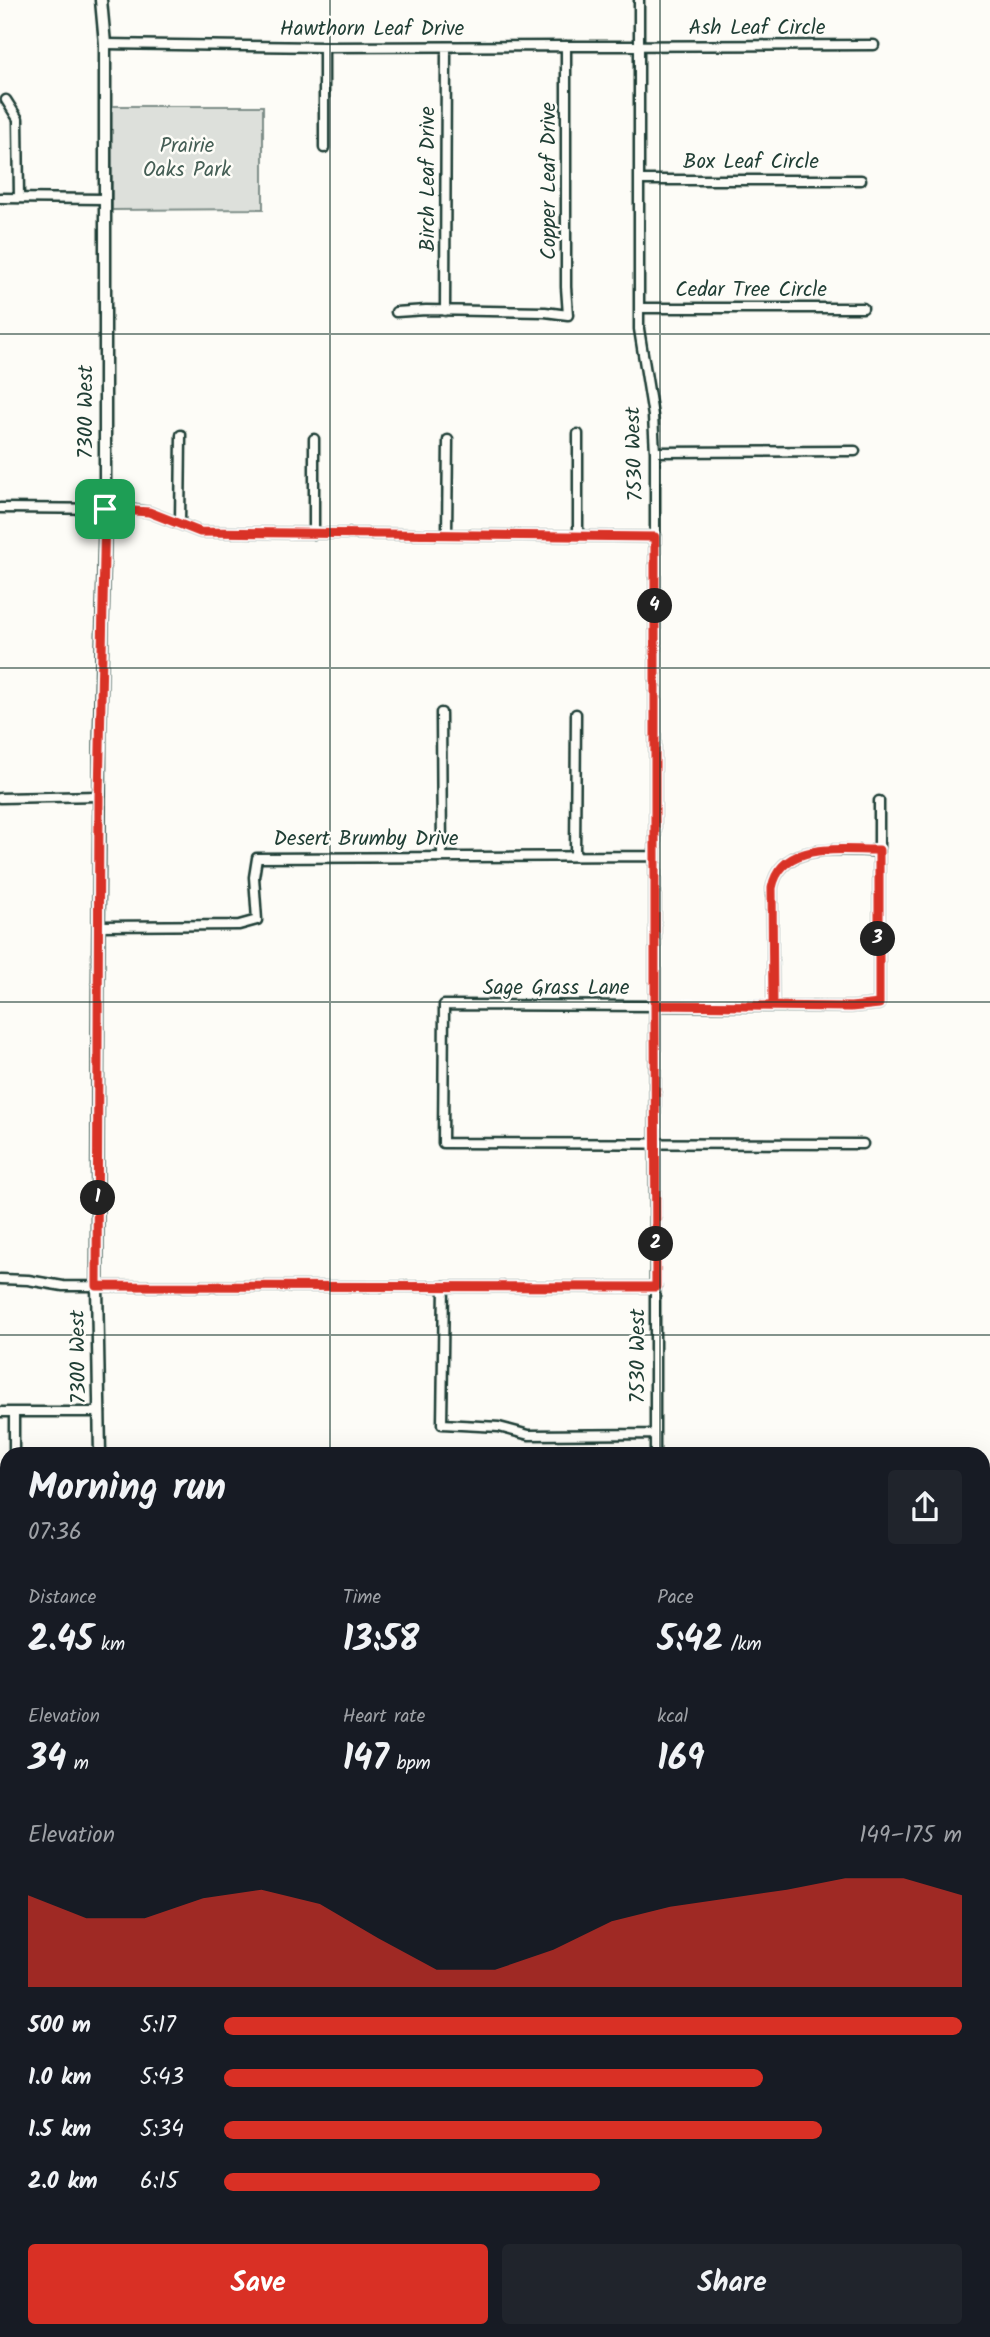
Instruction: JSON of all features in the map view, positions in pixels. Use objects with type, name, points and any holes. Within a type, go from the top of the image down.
[{"type":"street","name":"7300 West","points":[[100,1447],[97,1286],[99,796],[105,509],[105,44],[101,0]]},
{"type":"street","name":"7530 West","points":[[639,0],[639,329],[653,416],[655,452],[655,1447]]},
{"type":"street","name":"Hawthorn Leaf Drive","points":[[105,44],[324,47],[639,46]]},
{"type":"street","name":"Ash Leaf Circle","points":[[639,46],[874,45]]},
{"type":"street","name":"Copper Leaf Drive","points":[[445,311],[545,312],[568,316],[566,46]]},
{"type":"street","points":[[324,47],[324,148]]},
{"type":"street","name":"Birch Leaf Drive","points":[[445,311],[446,47]]},
{"type":"street","points":[[6,100],[18,119],[19,198]]},
{"type":"street","name":"Box Leaf Circle","points":[[640,180],[861,180]]},
{"type":"street","points":[[0,198],[105,199]]},
{"type":"street","name":"Cedar Tree Circle","points":[[639,308],[863,308]]},
{"type":"street","points":[[396,312],[445,311]]},
{"type":"street","points":[[578,434],[578,535]]},
{"type":"street","points":[[180,524],[181,435]]},
{"type":"street","points":[[314,439],[314,534]]},
{"type":"street","points":[[447,534],[448,440]]},
{"type":"street","points":[[655,452],[855,451]]},
{"type":"street","points":[[0,508],[149,512],[200,532],[655,537]]},
{"type":"street","points":[[441,713],[442,856]]},
{"type":"street","points":[[575,856],[576,714]]},
{"type":"street","points":[[0,798],[99,796]]},
{"type":"street","points":[[773,1006],[772,888],[776,875],[786,862],[801,853],[879,850],[879,801]]},
{"type":"street","name":"Sage Grass Lane","points":[[656,1144],[443,1143],[444,1005],[851,1007],[879,1004],[879,850]]},
{"type":"street","name":"Desert Brumby Drive","points":[[99,926],[239,925],[257,920],[254,877],[257,858],[654,856]]},
{"type":"street","points":[[656,1144],[863,1144]]},
{"type":"street","points":[[0,1279],[28,1280],[56,1286],[656,1287]]},
{"type":"street","points":[[444,1286],[442,1424],[499,1427],[529,1435],[655,1434]]},
{"type":"street","points":[[0,1412],[100,1412]]},
{"type":"street","points":[[14,1412],[14,1447]]},
{"type":"green space","name":"Prairie Oaks Park","points":[[111,106],[263,106],[263,209],[112,210]]},
{"type":"route","points":[[105,509],[99,796],[97,1286],[656,1287],[655,1005],[773,1006],[772,888],[773,880],[780,869],[801,853],[879,850],[879,1004],[851,1007],[655,1005],[655,537],[200,532],[149,512],[105,509]]}]
